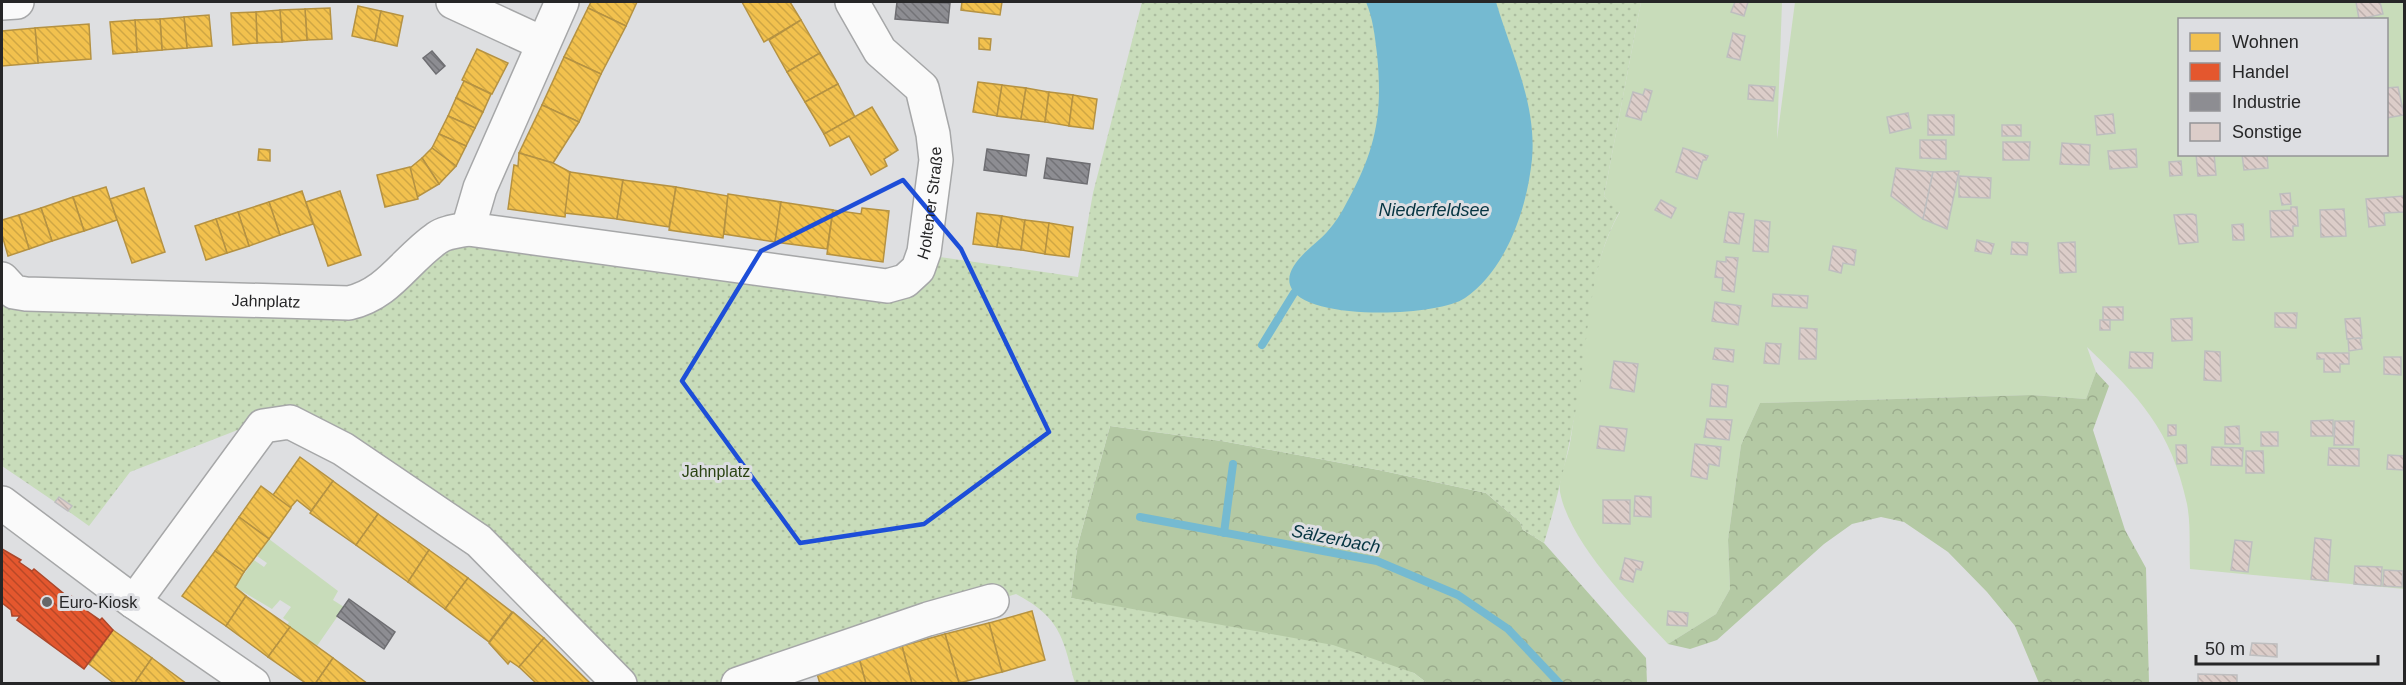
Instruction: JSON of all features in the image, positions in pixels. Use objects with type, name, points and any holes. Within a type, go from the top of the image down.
[{"type":"street","points":[[2,3],[17,2]]},
{"type":"street","points":[[453,2],[542,43]]},
{"type":"street","points":[[468,229],[480,188],[562,2]]},
{"type":"street","name":"Holtener Straße","points":[[852,2],[880,51],[922,88],[933,134],[936,160],[924,252],[918,268],[905,281]]},
{"type":"street","name":"Jahnplatz","points":[[2,279],[14,292],[26,294],[349,303],[365,299],[379,291],[438,237],[468,229],[887,286],[905,281]]},
{"type":"street","points":[[134,602],[263,426],[290,422],[343,449],[479,541],[620,684]]},
{"type":"street","points":[[2,503],[134,602],[253,684]]},
{"type":"street","points":[[738,684],[928,619],[992,601]]},
{"type":"highlighted area","points":[[903,180],[961,249],[1049,432],[924,524],[800,543],[682,381],[761,251]]},
{"type":"green space","points":[[1142,2],[1641,2],[1604,196],[1620,211],[1602,252],[1592,296],[1573,426],[1544,543],[1523,530],[1520,522],[1486,493],[1379,470],[1222,441],[1110,426],[1077,548],[1071,598],[1333,645],[1414,673],[1427,683],[1075,683],[1058,631],[1043,612],[1016,594],[727,683],[635,683],[349,448],[253,424],[130,472],[89,526],[68,511],[72,506],[59,497],[55,502],[2,466],[2,300],[341,306],[441,240],[887,289],[926,255],[1078,277],[1093,193]]},
{"type":"green space","points":[[1641,2],[1782,2],[1777,139],[1795,2],[2404,2],[2404,589],[2190,569],[2187,504],[2172,455],[2162,435],[2137,399],[2087,347],[2096,372],[2086,399],[2031,395],[1760,403],[1741,445],[1728,540],[1730,589],[1716,614],[1668,644],[1621,593],[1589,553],[1566,512],[1560,492],[1560,481],[1569,449],[1592,293],[1608,236],[1620,212],[1604,196]]},
{"type":"green space","points":[[2096,372],[2109,386],[2093,430],[2125,530],[2146,568],[2149,683],[2039,683],[2015,626],[1987,592],[1948,552],[1904,522],[1881,517],[1852,524],[1824,544],[1717,640],[1690,649],[1668,644],[1716,614],[1730,589],[1728,540],[1741,445],[1760,403],[2031,395],[2086,399]]},
{"type":"green space","points":[[1110,426],[1222,441],[1379,470],[1486,493],[1520,522],[1523,530],[1544,543],[1646,658],[1647,683],[1427,683],[1414,673],[1071,598],[1077,548]]},
{"type":"green space","points":[[269,539],[338,591],[333,600],[344,607],[317,646],[287,625],[289,622],[283,618],[291,607],[280,600],[272,609],[235,587],[254,560],[264,567],[267,563],[257,556]]},
{"type":"water","name":"Niederfeldsee","points":[[1366,2],[1496,2],[1522,79],[1533,139],[1529,178],[1520,217],[1503,254],[1480,286],[1465,298],[1450,304],[1401,312],[1343,310],[1318,305],[1300,297],[1290,285],[1289,277],[1296,262],[1327,232],[1343,210],[1371,148],[1378,113],[1379,75],[1373,28]]},
{"type":"building: Wohnen","points":[[591,2],[637,2],[626,26],[588,8]]},
{"type":"building: Wohnen","points":[[742,2],[790,2],[801,20],[764,42]]},
{"type":"building: Wohnen","points":[[962,2],[1002,2],[1000,15],[961,10]]},
{"type":"building: Wohnen","points":[[358,6],[381,11],[375,41],[352,36]]},
{"type":"building: Wohnen","points":[[330,8],[332,39],[307,40],[305,9]]},
{"type":"building: Wohnen","points":[[588,8],[626,26],[601,74],[564,57]]},
{"type":"building: Wohnen","points":[[305,9],[307,40],[282,42],[280,10]]},
{"type":"building: Wohnen","points":[[280,10],[282,42],[257,43],[256,12]]},
{"type":"building: Wohnen","points":[[381,11],[403,16],[397,46],[375,41]]},
{"type":"building: Wohnen","points":[[256,12],[257,43],[233,45],[231,13]]},
{"type":"building: Wohnen","points":[[209,15],[212,46],[187,48],[184,17]]},
{"type":"building: Wohnen","points":[[184,17],[187,48],[162,50],[160,19]]},
{"type":"building: Wohnen","points":[[160,19],[162,50],[137,52],[135,20]]},
{"type":"building: Wohnen","points":[[135,20],[137,52],[113,54],[110,22]]},
{"type":"building: Wohnen","points":[[801,20],[820,53],[787,72],[769,40]]},
{"type":"building: Wohnen","points":[[89,24],[91,59],[38,63],[35,28]]},
{"type":"building: Wohnen","points":[[35,28],[38,63],[2,66],[2,31]]},
{"type":"building: Wohnen","points":[[979,38],[991,39],[990,50],[979,49]]},
{"type":"building: Wohnen","points":[[477,49],[508,63],[492,94],[462,80]]},
{"type":"building: Wohnen","points":[[820,53],[838,84],[805,102],[787,72]]},
{"type":"building: Wohnen","points":[[564,57],[601,74],[579,122],[542,105]]},
{"type":"building: Wohnen","points":[[464,81],[491,94],[483,112],[456,98]]},
{"type":"building: Wohnen","points":[[978,82],[1002,85],[997,116],[973,112]]},
{"type":"building: Wohnen","points":[[838,84],[855,117],[824,134],[805,102]]},
{"type":"building: Wohnen","points":[[1002,85],[1026,88],[1021,119],[997,116]]},
{"type":"building: Wohnen","points":[[1026,88],[1049,92],[1045,122],[1021,119]]},
{"type":"building: Wohnen","points":[[1049,92],[1073,95],[1069,126],[1045,122]]},
{"type":"building: Wohnen","points":[[1073,95],[1097,99],[1093,129],[1069,126]]},
{"type":"building: Wohnen","points":[[456,98],[483,112],[475,128],[448,116]]},
{"type":"building: Wohnen","points":[[542,105],[579,122],[553,163],[519,153]]},
{"type":"building: Wohnen","points":[[872,107],[898,150],[884,159],[887,166],[871,175],[849,136],[830,146],[824,134]]},
{"type":"building: Wohnen","points":[[448,116],[475,128],[466,146],[439,134]]},
{"type":"building: Wohnen","points":[[439,134],[466,146],[456,166],[432,148]]},
{"type":"building: Wohnen","points":[[432,148],[456,166],[439,184],[422,158]]},
{"type":"building: Wohnen","points":[[259,149],[270,150],[270,161],[258,160]]},
{"type":"building: Wohnen","points":[[519,153],[553,163],[570,172],[565,217],[508,209],[514,165],[518,166]]},
{"type":"building: Wohnen","points":[[422,158],[439,184],[417,197],[410,168]]},
{"type":"building: Wohnen","points":[[410,167],[418,199],[385,207],[377,175]]},
{"type":"building: Wohnen","points":[[570,172],[623,180],[617,219],[565,213]]},
{"type":"building: Wohnen","points":[[623,180],[676,187],[669,227],[617,219]]},
{"type":"building: Wohnen","points":[[106,187],[117,220],[84,231],[73,197]]},
{"type":"building: Wohnen","points":[[676,187],[728,196],[723,238],[669,230]]},
{"type":"building: Wohnen","points":[[144,188],[165,252],[132,263],[110,199]]},
{"type":"building: Wohnen","points":[[302,191],[313,224],[280,235],[269,202]]},
{"type":"building: Wohnen","points":[[340,191],[361,255],[328,266],[306,202]]},
{"type":"building: Wohnen","points":[[728,194],[781,202],[775,242],[724,234]]},
{"type":"building: Wohnen","points":[[73,197],[84,231],[52,241],[41,208]]},
{"type":"building: Wohnen","points":[[269,202],[280,235],[249,246],[238,212]]},
{"type":"building: Wohnen","points":[[781,202],[833,210],[827,249],[775,242]]},
{"type":"building: Wohnen","points":[[41,208],[52,241],[29,249],[19,215]]},
{"type":"building: Wohnen","points":[[862,208],[889,211],[883,262],[827,254],[833,210],[861,214]]},
{"type":"building: Wohnen","points":[[238,212],[249,246],[227,253],[216,219]]},
{"type":"building: Wohnen","points":[[977,213],[1002,216],[997,247],[973,244]]},
{"type":"building: Wohnen","points":[[19,215],[29,249],[8,256],[2,235],[2,220]]},
{"type":"building: Wohnen","points":[[1002,216],[1025,220],[1021,250],[997,247]]},
{"type":"building: Wohnen","points":[[216,219],[227,253],[206,260],[195,226]]},
{"type":"building: Wohnen","points":[[1025,220],[1049,223],[1045,254],[1021,250]]},
{"type":"building: Wohnen","points":[[1049,223],[1073,227],[1069,257],[1045,254]]},
{"type":"building: Wohnen","points":[[300,457],[333,481],[311,511],[297,500],[290,508],[273,495]]},
{"type":"building: Wohnen","points":[[333,481],[378,514],[356,545],[310,513]]},
{"type":"building: Wohnen","points":[[261,486],[291,508],[269,539],[239,517]]},
{"type":"building: Wohnen","points":[[378,514],[429,550],[408,582],[356,545]]},
{"type":"building: Wohnen","points":[[239,517],[269,539],[244,572],[215,551]]},
{"type":"building: Wohnen","points":[[429,550],[468,578],[445,609],[408,582]]},
{"type":"building: Wohnen","points":[[215,551],[244,572],[235,587],[246,596],[226,626],[182,596]]},
{"type":"building: Wohnen","points":[[468,578],[512,612],[489,642],[445,609]]},
{"type":"building: Wohnen","points":[[246,596],[290,627],[268,657],[226,626]]},
{"type":"building: Wohnen","points":[[1032,611],[1045,660],[1002,672],[989,623]]},
{"type":"building: Wohnen","points":[[513,612],[544,638],[519,667],[510,661],[508,664],[489,643]]},
{"type":"building: Wohnen","points":[[989,623],[1002,672],[959,683],[945,634]]},
{"type":"building: Wohnen","points":[[290,627],[333,658],[315,684],[307,684],[268,657]]},
{"type":"building: Wohnen","points":[[113,630],[152,658],[134,684],[115,684],[89,664]]},
{"type":"building: Wohnen","points":[[945,634],[959,683],[912,684],[902,646]]},
{"type":"building: Wohnen","points":[[544,638],[591,684],[537,684],[519,667]]},
{"type":"building: Wohnen","points":[[902,646],[912,684],[866,684],[859,658]]},
{"type":"building: Wohnen","points":[[152,658],[187,684],[134,684]]},
{"type":"building: Wohnen","points":[[333,658],[368,684],[315,684]]},
{"type":"building: Wohnen","points":[[859,658],[866,684],[820,684],[816,670]]},
{"type":"building: Handel","points":[[2,549],[21,560],[19,562],[32,571],[34,569],[68,597],[70,595],[76,600],[74,602],[88,609],[87,611],[100,620],[102,618],[113,630],[84,669],[17,620],[20,616],[12,616],[11,610],[2,603]]},
{"type":"building: Industrie","points":[[897,2],[950,3],[948,23],[895,19]]},
{"type":"building: Industrie","points":[[432,51],[445,66],[436,74],[423,58]]},
{"type":"building: Industrie","points":[[987,149],[1029,155],[1026,176],[984,170]]},
{"type":"building: Industrie","points":[[1047,158],[1090,164],[1087,184],[1044,178]]},
{"type":"building: Industrie","points":[[349,599],[395,632],[384,649],[337,616]]},
{"type":"building: Sonstige","points":[[1735,2],[1748,2],[1744,16],[1731,12]]},
{"type":"building: Sonstige","points":[[2356,2],[2380,2],[2383,14],[2359,18]]},
{"type":"building: Sonstige","points":[[1733,33],[1745,36],[1740,60],[1727,57]]},
{"type":"building: Sonstige","points":[[1749,85],[1775,87],[1773,101],[1748,99]]},
{"type":"building: Sonstige","points":[[2398,87],[2404,115],[2388,118],[2388,88]]},
{"type":"building: Sonstige","points":[[1645,89],[1652,91],[1646,112],[1643,111],[1641,120],[1626,116],[1633,92],[1643,95]]},
{"type":"building: Sonstige","points":[[1908,113],[1911,128],[1890,133],[1887,117]]},
{"type":"building: Sonstige","points":[[2113,114],[2115,133],[2097,135],[2095,116]]},
{"type":"building: Sonstige","points":[[1928,115],[1954,115],[1954,135],[1928,135]]},
{"type":"building: Sonstige","points":[[2002,125],[2021,125],[2021,136],[2002,136]]},
{"type":"building: Sonstige","points":[[1920,140],[1946,140],[1946,159],[1920,158]]},
{"type":"building: Sonstige","points":[[2003,142],[2030,142],[2029,160],[2003,160]]},
{"type":"building: Sonstige","points":[[2062,143],[2090,145],[2089,165],[2060,164]]},
{"type":"building: Sonstige","points":[[1683,148],[1708,156],[1706,160],[1703,160],[1697,179],[1676,172]]},
{"type":"building: Sonstige","points":[[2136,149],[2137,167],[2110,169],[2108,151]]},
{"type":"building: Sonstige","points":[[2196,156],[2214,156],[2216,175],[2198,176]]},
{"type":"building: Sonstige","points":[[2242,156],[2267,156],[2268,168],[2244,170]]},
{"type":"building: Sonstige","points":[[2181,161],[2182,175],[2170,176],[2169,162]]},
{"type":"building: Sonstige","points":[[1896,168],[1933,172],[1923,219],[1891,196]]},
{"type":"building: Sonstige","points":[[1959,171],[1947,229],[1923,219],[1933,172]]},
{"type":"building: Sonstige","points":[[1959,176],[1991,178],[1990,198],[1959,197]]},
{"type":"building: Sonstige","points":[[2290,193],[2291,204],[2282,205],[2280,194]]},
{"type":"building: Sonstige","points":[[2404,196],[2404,212],[2384,213],[2385,225],[2369,227],[2366,199]]},
{"type":"building: Sonstige","points":[[1661,200],[1676,208],[1671,218],[1655,210]]},
{"type":"building: Sonstige","points":[[2291,207],[2297,207],[2298,226],[2293,226],[2293,236],[2271,237],[2270,211],[2291,210]]},
{"type":"building: Sonstige","points":[[2344,209],[2346,236],[2321,237],[2320,210]]},
{"type":"building: Sonstige","points":[[1729,212],[1744,214],[1739,244],[1724,242]]},
{"type":"building: Sonstige","points":[[2174,215],[2196,215],[2198,242],[2179,244]]},
{"type":"building: Sonstige","points":[[1755,220],[1770,222],[1768,252],[1753,251]]},
{"type":"building: Sonstige","points":[[2243,224],[2244,240],[2233,240],[2232,225]]},
{"type":"building: Sonstige","points":[[1977,240],[1994,244],[1991,254],[1975,251]]},
{"type":"building: Sonstige","points":[[2012,242],[2028,243],[2027,255],[2011,254]]},
{"type":"building: Sonstige","points":[[2075,242],[2076,272],[2060,273],[2058,243]]},
{"type":"building: Sonstige","points":[[1833,246],[1856,250],[1854,265],[1843,263],[1841,273],[1829,270]]},
{"type":"building: Sonstige","points":[[1726,257],[1738,258],[1734,292],[1722,290],[1723,278],[1715,277],[1717,261],[1726,262]]},
{"type":"building: Sonstige","points":[[1773,294],[1808,296],[1807,308],[1772,306]]},
{"type":"building: Sonstige","points":[[1715,302],[1741,306],[1738,325],[1712,321]]},
{"type":"building: Sonstige","points":[[2103,307],[2123,307],[2123,320],[2103,320]]},
{"type":"building: Sonstige","points":[[2275,313],[2297,313],[2296,328],[2275,327]]},
{"type":"building: Sonstige","points":[[2192,318],[2192,340],[2172,341],[2171,319]]},
{"type":"building: Sonstige","points":[[2360,318],[2362,338],[2347,339],[2345,319]]},
{"type":"building: Sonstige","points":[[2100,320],[2110,320],[2110,330],[2100,330]]},
{"type":"building: Sonstige","points":[[1800,328],[1817,329],[1816,359],[1799,359]]},
{"type":"building: Sonstige","points":[[2360,338],[2362,349],[2349,351],[2348,339]]},
{"type":"building: Sonstige","points":[[1766,343],[1781,344],[1779,364],[1764,363]]},
{"type":"building: Sonstige","points":[[1715,348],[1734,350],[1733,362],[1713,359]]},
{"type":"building: Sonstige","points":[[2205,351],[2220,352],[2221,381],[2204,380]]},
{"type":"building: Sonstige","points":[[2130,352],[2153,353],[2152,368],[2129,368]]},
{"type":"building: Sonstige","points":[[2317,353],[2349,353],[2349,364],[2340,364],[2340,372],[2324,372],[2324,359],[2317,359]]},
{"type":"building: Sonstige","points":[[2384,357],[2401,357],[2401,375],[2384,374]]},
{"type":"building: Sonstige","points":[[1614,361],[1638,364],[1634,392],[1610,388]]},
{"type":"building: Sonstige","points":[[1712,384],[1728,386],[1726,407],[1710,406]]},
{"type":"building: Sonstige","points":[[1707,419],[1732,420],[1729,440],[1704,437]]},
{"type":"building: Sonstige","points":[[2333,420],[2333,436],[2311,436],[2311,421]]},
{"type":"building: Sonstige","points":[[2335,421],[2354,421],[2353,445],[2334,445]]},
{"type":"building: Sonstige","points":[[2168,425],[2176,425],[2176,435],[2168,436]]},
{"type":"building: Sonstige","points":[[1600,426],[1627,429],[1624,451],[1597,448]]},
{"type":"building: Sonstige","points":[[2239,426],[2240,444],[2225,444],[2225,427]]},
{"type":"building: Sonstige","points":[[2261,432],[2278,432],[2278,446],[2261,446]]},
{"type":"building: Sonstige","points":[[1695,444],[1721,447],[1719,466],[1709,464],[1707,479],[1691,476]]},
{"type":"building: Sonstige","points":[[2176,445],[2186,445],[2187,463],[2177,464]]},
{"type":"building: Sonstige","points":[[2212,447],[2243,448],[2242,466],[2211,465]]},
{"type":"building: Sonstige","points":[[2329,448],[2359,449],[2359,466],[2328,465]]},
{"type":"building: Sonstige","points":[[2246,451],[2263,451],[2264,473],[2246,473]]},
{"type":"building: Sonstige","points":[[2388,455],[2404,456],[2404,470],[2387,469]]},
{"type":"building: Sonstige","points":[[1635,496],[1651,497],[1651,517],[1634,516]]},
{"type":"building: Sonstige","points":[[59,497],[72,506],[68,511],[55,502]]},
{"type":"building: Sonstige","points":[[1603,500],[1630,500],[1630,524],[1603,523]]},
{"type":"building: Sonstige","points":[[2315,538],[2331,540],[2328,581],[2311,579]]},
{"type":"building: Sonstige","points":[[2235,540],[2252,542],[2248,572],[2231,570]]},
{"type":"building: Sonstige","points":[[1625,558],[1643,562],[1641,570],[1636,569],[1633,582],[1620,579]]},
{"type":"building: Sonstige","points":[[2355,566],[2382,567],[2381,586],[2354,584]]},
{"type":"building: Sonstige","points":[[2384,570],[2403,571],[2402,587],[2383,586]]},
{"type":"building: Sonstige","points":[[1668,611],[1688,613],[1687,626],[1667,625]]},
{"type":"building: Sonstige","points":[[2252,643],[2277,644],[2277,657],[2250,655]]},
{"type":"building: Sonstige","points":[[2198,674],[2237,675],[2237,684],[2198,684]]},
{"type":"waterway","points":[[1262,345],[1294,293]]},
{"type":"waterway","points":[[1224,533],[1233,464]]},
{"type":"waterway","name":"Sälzerbach","points":[[1140,517],[1377,561],[1458,595],[1508,629],[1560,684]]},
{"type":"place","name":"Euro-Kiosk","points":[[47,602]]}]
